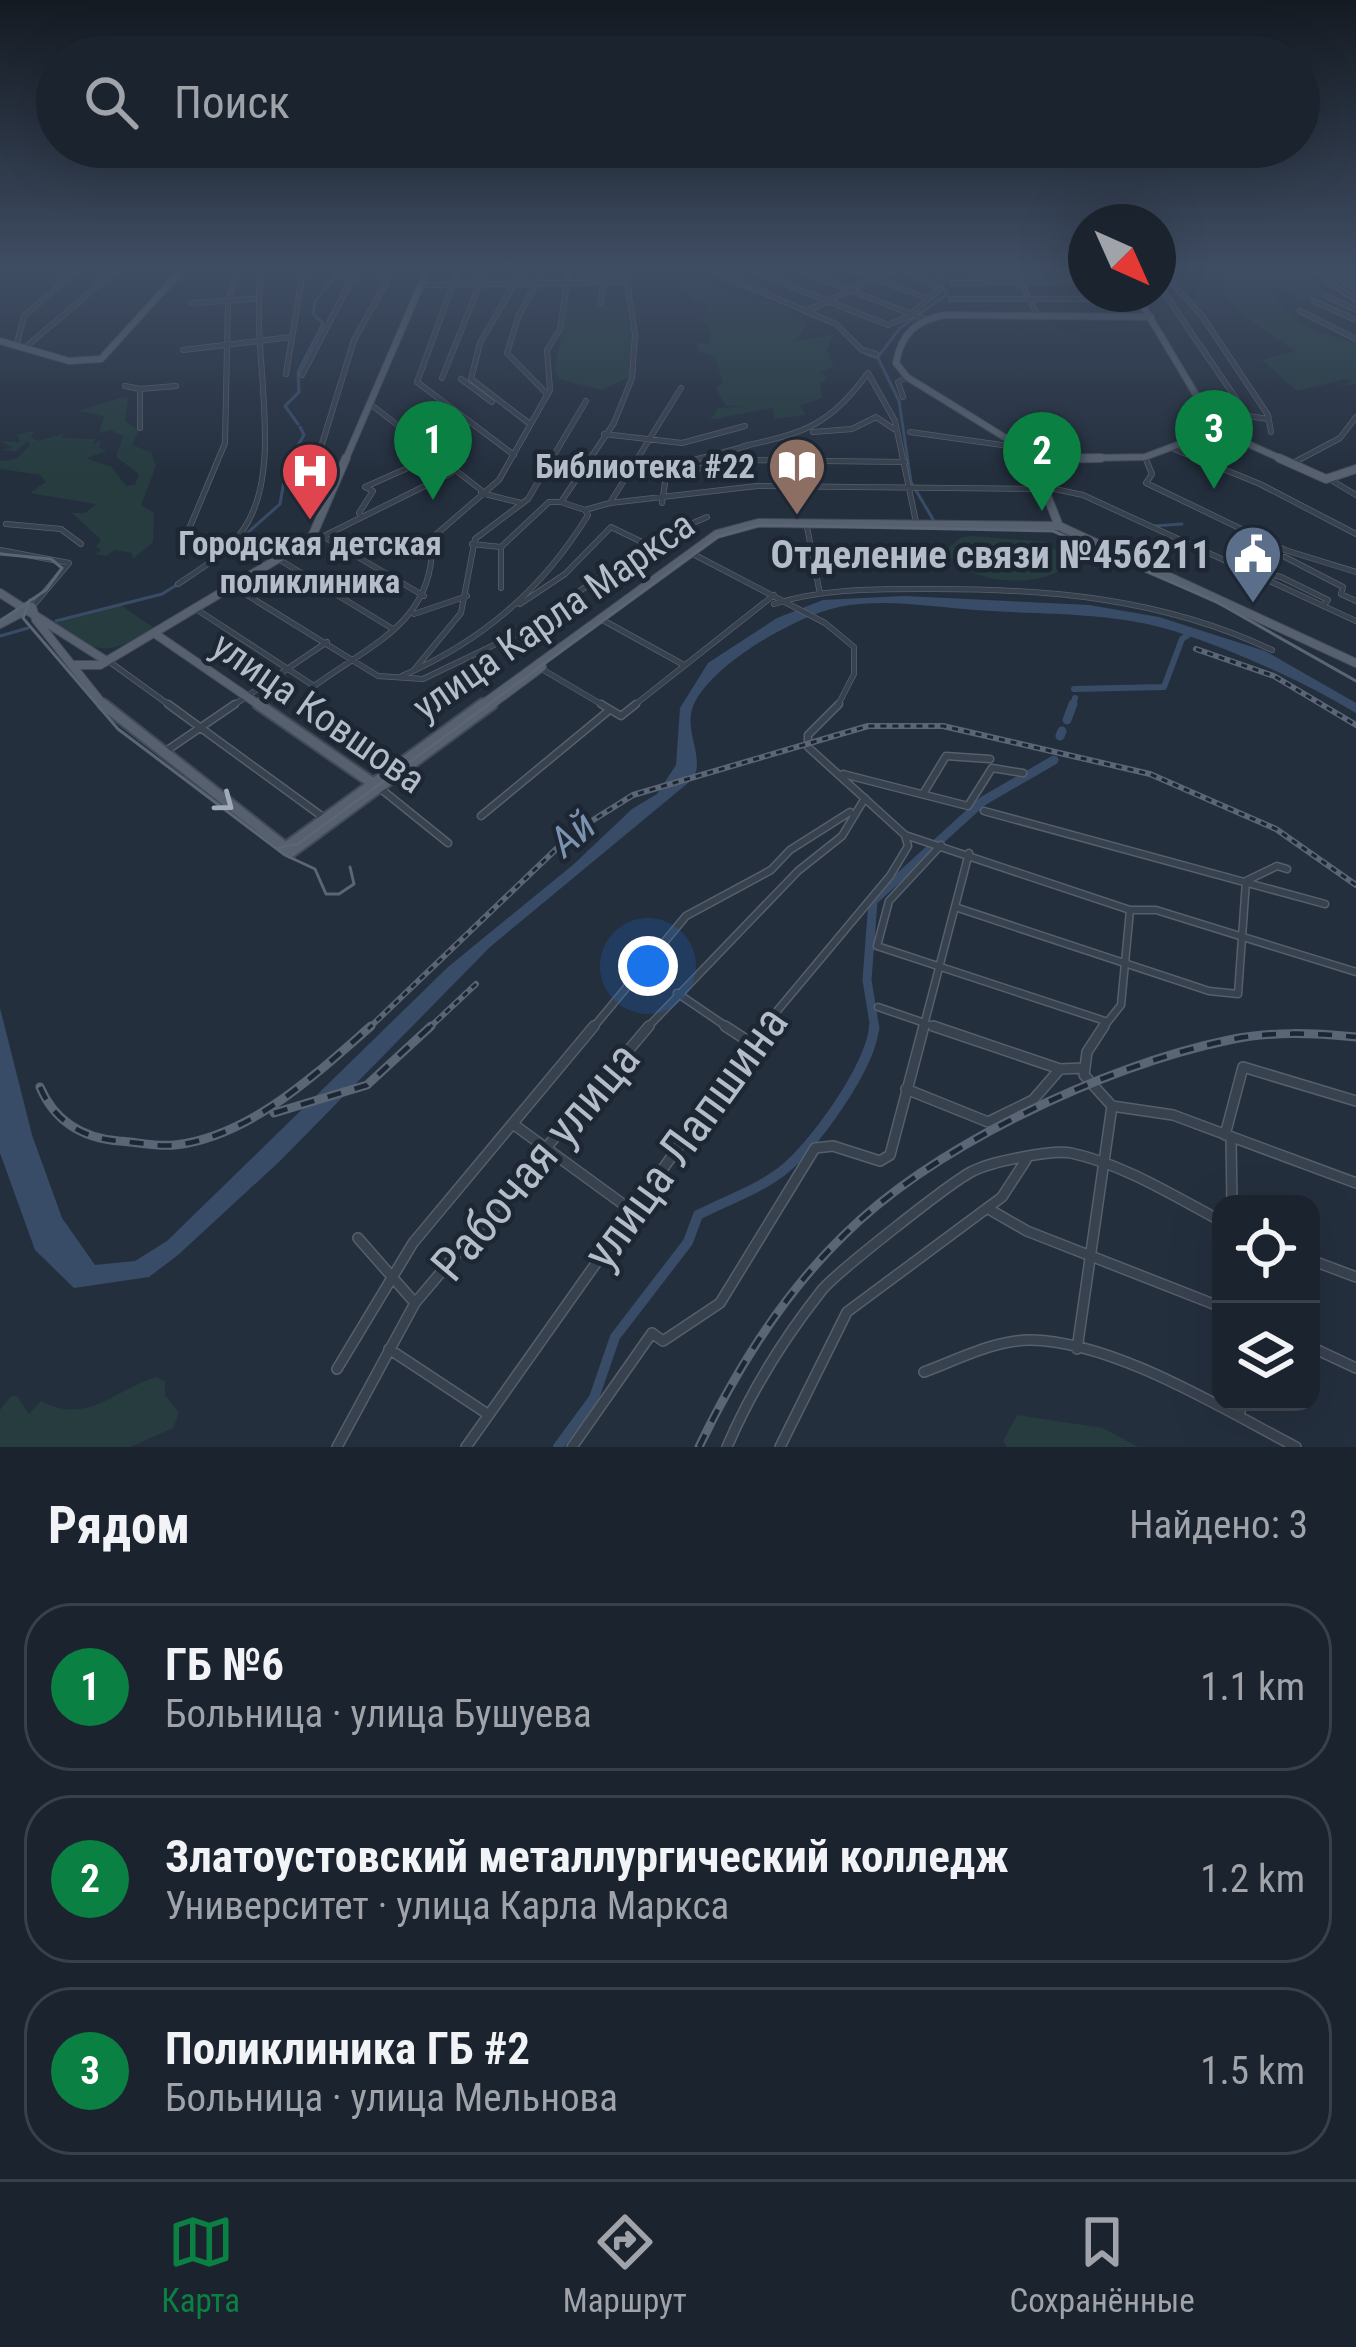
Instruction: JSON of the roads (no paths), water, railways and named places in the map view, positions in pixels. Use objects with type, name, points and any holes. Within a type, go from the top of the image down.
[{"type":"main road","points":[[0,341],[79,362],[109,355],[123,339]]},
{"type":"main road","points":[[70,660],[128,648],[301,547],[318,526],[397,339]]},
{"type":"main road","points":[[902,339],[896,363],[907,377],[1034,459],[1059,526]]},
{"type":"main road","points":[[1164,339],[1217,430],[1330,480],[1356,469]]},
{"type":"main road","points":[[1034,459],[1145,457],[1217,430]]},
{"type":"main road","name":"улица Карла Маркса","points":[[160,754],[289,849],[723,531],[765,522],[961,525]]},
{"type":"main road","name":"улица Карла Маркса","points":[[694,554],[730,535],[807,526],[1059,526],[1356,663]]},
{"type":"main road","points":[[0,592],[32,607],[95,657]]},
{"type":"main road","points":[[0,624],[32,607]]},
{"type":"main road","points":[[32,607],[36,620],[113,717],[160,754]]},
{"type":"main road","name":"улица Карла Маркса","points":[[374,784],[602,620]]},
{"type":"main road","name":"улица Ковшова","points":[[154,633],[374,784]]},
{"type":"main road","points":[[70,660],[128,648]]},
{"type":"street","points":[[16,343],[17,339]]},
{"type":"street","points":[[28,345],[36,339]]},
{"type":"street","points":[[189,529],[211,487],[225,443],[228,339]]},
{"type":"street","points":[[183,350],[277,339]]},
{"type":"street","points":[[286,374],[291,339]]},
{"type":"street","points":[[302,375],[321,339]]},
{"type":"street","points":[[314,470],[355,339]]},
{"type":"street","points":[[432,339],[416,378],[423,389],[515,455]]},
{"type":"street","points":[[442,378],[458,339]]},
{"type":"street","points":[[483,339],[471,379],[506,408]]},
{"type":"street","points":[[513,339],[507,352],[548,394]]},
{"type":"street","points":[[414,614],[424,596],[432,538],[481,491],[500,480],[548,394],[547,350],[554,339]]},
{"type":"street","points":[[561,502],[634,378],[635,339]]},
{"type":"street","points":[[852,339],[862,350],[876,354]]},
{"type":"street","points":[[1199,339],[1248,416],[1268,419]]},
{"type":"street","points":[[1216,339],[1268,419],[1271,432]]},
{"type":"street","points":[[178,584],[244,530],[265,488],[255,341]]},
{"type":"street","points":[[808,432],[847,402],[868,373],[877,380],[898,431],[916,523]]},
{"type":"street","points":[[903,397],[898,382],[907,377]]},
{"type":"street","points":[[461,380],[530,424]]},
{"type":"street","points":[[125,386],[176,386]]},
{"type":"street","points":[[140,388],[136,410],[140,428]]},
{"type":"street","points":[[610,503],[681,388]]},
{"type":"street","points":[[414,670],[461,613],[472,544],[526,501],[586,401]]},
{"type":"street","points":[[369,403],[481,491],[526,501],[561,502],[588,515],[563,557],[507,613]]},
{"type":"street","points":[[630,469],[676,468],[744,446],[808,432],[852,429],[875,417],[898,431]]},
{"type":"street","points":[[1293,463],[1356,421]]},
{"type":"street","points":[[604,434],[682,442],[746,426]]},
{"type":"street","points":[[910,432],[1023,448]]},
{"type":"street","points":[[744,446],[756,444]]},
{"type":"street","points":[[1174,448],[1356,534]]},
{"type":"street","points":[[362,517],[358,513],[370,502],[373,491],[365,487],[437,455]]},
{"type":"street","points":[[1145,457],[1152,474],[1146,483],[1285,550],[1356,572]]},
{"type":"street","points":[[657,473],[686,473],[739,460],[904,462]]},
{"type":"street","points":[[586,464],[667,476],[662,503]]},
{"type":"street","points":[[301,547],[452,470]]},
{"type":"street","points":[[1330,480],[1356,495]]},
{"type":"street","points":[[584,510],[610,503],[662,503],[749,486],[1045,488],[1083,495],[1246,570],[1270,570],[1328,600],[1323,606],[1356,621]]},
{"type":"street","points":[[1172,506],[1182,499]]},
{"type":"street","points":[[370,502],[380,508]]},
{"type":"street","points":[[501,588],[501,547],[550,502]]},
{"type":"street","points":[[233,587],[378,676],[431,677],[523,631],[647,544],[707,517]]},
{"type":"street","points":[[6,524],[61,529],[82,544]]},
{"type":"street","points":[[807,526],[820,595]]},
{"type":"street","points":[[398,676],[565,574],[611,527],[647,544]]},
{"type":"street","points":[[322,536],[424,596]]},
{"type":"street","points":[[472,544],[501,547]]},
{"type":"street","points":[[0,550],[64,558],[68,570],[32,607]]},
{"type":"street","points":[[1246,570],[1262,556],[1258,552]]},
{"type":"street","points":[[694,554],[825,623],[854,647],[856,665],[839,710],[806,739],[811,752],[905,835],[1130,910],[1156,910],[1356,972]]},
{"type":"street","points":[[1285,557],[1342,587],[1341,594],[1356,601]]},
{"type":"street","points":[[280,560],[393,628]]},
{"type":"street","points":[[757,608],[820,595],[1001,592],[1101,597],[1156,609],[1272,650]]},
{"type":"street","points":[[540,668],[620,716],[774,595]]},
{"type":"street","points":[[196,609],[314,686],[414,614],[467,596]]},
{"type":"street","points":[[602,620],[684,665]]},
{"type":"street","points":[[160,754],[327,642]]},
{"type":"street","points":[[95,657],[165,700],[327,820]]},
{"type":"street","points":[[481,816],[607,712]]},
{"type":"street","points":[[923,794],[944,760],[991,759]]},
{"type":"street","points":[[838,773],[968,806],[992,768],[1023,773]]},
{"type":"street","name":"улица Ковшова","points":[[374,784],[448,843]]},
{"type":"street","name":"Рабочая улица","points":[[338,1447],[416,1303],[677,993],[798,871],[842,836],[853,810],[865,798]]},
{"type":"street","points":[[337,1369],[413,1243],[686,916],[772,870],[790,850],[853,810]]},
{"type":"street","points":[[983,811],[1325,904]]},
{"type":"street","name":"улица Лапшина","points":[[466,1447],[751,1043],[816,958],[896,868],[908,846],[905,835]]},
{"type":"street","points":[[941,845],[887,898],[878,918],[877,946],[1105,1022]]},
{"type":"street","points":[[572,1447],[652,1333],[663,1341],[671,1339],[699,1309],[720,1303],[815,1148],[833,1146],[880,1161],[890,1155],[969,853]]},
{"type":"street","points":[[1246,881],[1276,866],[1287,869]]},
{"type":"street","points":[[955,907],[1209,991],[1238,994],[1246,881]]},
{"type":"street","points":[[1130,910],[1121,1005],[1089,1042],[1084,1068],[1094,1092],[1112,1106],[1151,1106],[1228,1137],[1312,1161],[1356,1183]]},
{"type":"street","points":[[677,993],[751,1043]]},
{"type":"street","points":[[878,1007],[1060,1070],[1084,1068]]},
{"type":"street","points":[[1231,1195],[1228,1137],[1236,1079],[1243,1066],[1356,1101]]},
{"type":"street","points":[[906,1089],[988,1122],[1033,1100],[1060,1070]]},
{"type":"street","points":[[1077,1349],[1112,1106]]},
{"type":"street","points":[[512,1124],[632,1210]]},
{"type":"street","points":[[727,1447],[758,1383],[843,1267],[974,1170],[1026,1160],[1053,1149],[1103,1163],[1212,1217]]},
{"type":"street","points":[[780,1447],[847,1312],[1010,1189],[1026,1160]]},
{"type":"street","points":[[986,1208],[1027,1231],[1212,1303]]},
{"type":"street","points":[[358,1238],[416,1303]]},
{"type":"street","points":[[1320,1263],[1356,1277]]},
{"type":"street","points":[[924,1372],[1031,1340],[1077,1349],[1240,1417],[1296,1447]]},
{"type":"street","points":[[388,1349],[486,1413]]},
{"type":"street","points":[[1320,1351],[1356,1368]]},
{"type":"street","points":[[1240,1411],[1240,1417]]},
{"type":"water","points":[[904,596],[1089,605],[1159,617],[1265,651],[1356,703],[1356,713],[1221,648],[1125,620],[890,603],[821,612],[760,642],[707,685],[690,720],[697,759],[694,778],[490,947],[280,1161],[178,1255],[149,1277],[74,1288],[35,1250],[0,1153],[0,1008],[32,1135],[62,1218],[95,1265],[135,1261],[167,1241],[448,967],[574,864],[632,809],[657,794],[676,765],[680,708],[708,663],[777,618],[823,600]]},
{"type":"waterway","points":[[298,424],[285,406],[299,392],[298,372],[315,339]]},
{"type":"waterway","points":[[878,357],[892,339]]},
{"type":"waterway","points":[[866,354],[878,358],[899,401],[911,482],[934,521]]},
{"type":"waterway","points":[[226,552],[280,504],[287,464],[304,435],[300,427]]},
{"type":"waterway","points":[[1154,526],[1182,524]]},
{"type":"waterway","points":[[56,621],[162,594],[209,565]]},
{"type":"waterway","points":[[0,636],[28,628]]},
{"type":"waterway","points":[[1074,689],[1164,687],[1182,639],[1191,633]]},
{"type":"waterway","points":[[1073,704],[1075,698]]},
{"type":"waterway","points":[[1067,720],[1073,704]]},
{"type":"waterway","points":[[1060,736],[1062,731]]},
{"type":"waterway","points":[[875,1029],[867,980],[873,901],[983,801],[1054,760]]},
{"type":"waterway","points":[[558,1447],[594,1398],[615,1337],[688,1242],[698,1215],[762,1184],[794,1161],[852,1083],[874,1026]]},
{"type":"tram line","points":[[277,848],[298,844],[717,537],[760,525],[1053,531],[1215,601],[1356,681]]},
{"type":"tram line","points":[[0,554],[51,559],[62,568],[46,590],[30,601]]},
{"type":"tram line","points":[[0,621],[30,601]]},
{"type":"tram line","points":[[30,601],[23,618],[118,729],[285,855],[315,869],[326,894],[339,894],[354,884],[350,867]]},
{"type":"railway","points":[[1196,649],[1274,676],[1356,725]]},
{"type":"railway","points":[[368,1029],[574,832],[633,795],[868,726],[943,726],[1150,774],[1276,829],[1356,885]]},
{"type":"railway","points":[[428,1029],[476,984]]},
{"type":"railway","points":[[40,1087],[53,1110],[82,1132],[154,1145],[203,1140],[281,1100],[371,1026]]},
{"type":"railway","points":[[274,1113],[367,1085],[431,1026]]},
{"type":"railway","points":[[699,1447],[744,1363],[799,1284],[842,1237],[923,1171],[1022,1114],[1180,1052],[1260,1035],[1356,1037]]},
{"type":"place","name":"Поликлиника ГБ #2","points":[[1214,489]]},
{"type":"place","name":"ГБ №6","points":[[433,500]]},
{"type":"place","name":"Златоустовский металлургический колледж","points":[[1042,511]]},
{"type":"place","name":"Библиотека #22","points":[[797,517]]},
{"type":"place","name":"Городская детская поликлиника","points":[[310,522]]},
{"type":"place","name":"Отделение связи №456211","points":[[1253,605]]},
{"type":"water label","name":"Ай","points":[[572,833]]}]
